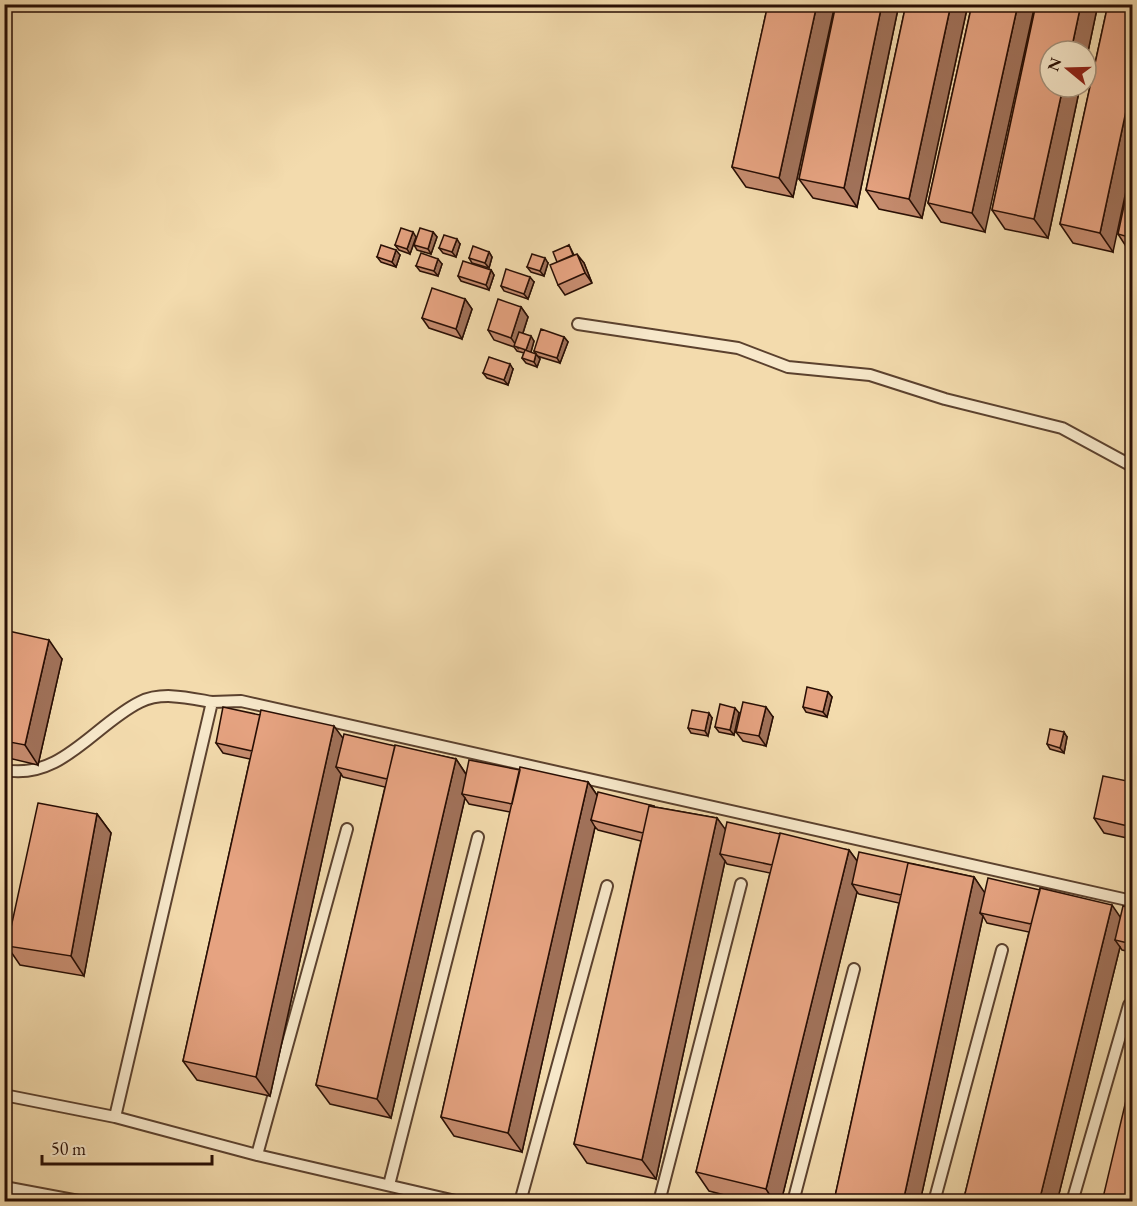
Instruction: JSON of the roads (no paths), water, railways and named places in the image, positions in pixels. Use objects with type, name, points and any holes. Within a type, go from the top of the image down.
[{"type":"lane","points":[[578,324],[738,348],[788,367],[870,375],[945,399],[1062,428],[1132,466]]},
{"type":"lane","points":[[4,770],[46,768],[141,701],[171,695],[212,702],[241,701],[1132,901]]},
{"type":"lane","points":[[115,1117],[212,702]]},
{"type":"lane","points":[[257,1155],[347,829]]},
{"type":"lane","points":[[389,1185],[478,837]]},
{"type":"lane","points":[[659,1202],[741,884]]},
{"type":"lane","points":[[520,1202],[608,886]]},
{"type":"lane","points":[[934,1202],[1002,950]]},
{"type":"lane","points":[[793,1202],[854,969]]},
{"type":"lane","points":[[1072,1202],[1129,1005]]},
{"type":"lane","points":[[4,1095],[115,1117],[257,1155],[460,1202]]},
{"type":"lane","points":[[4,1187],[84,1202]]}]
